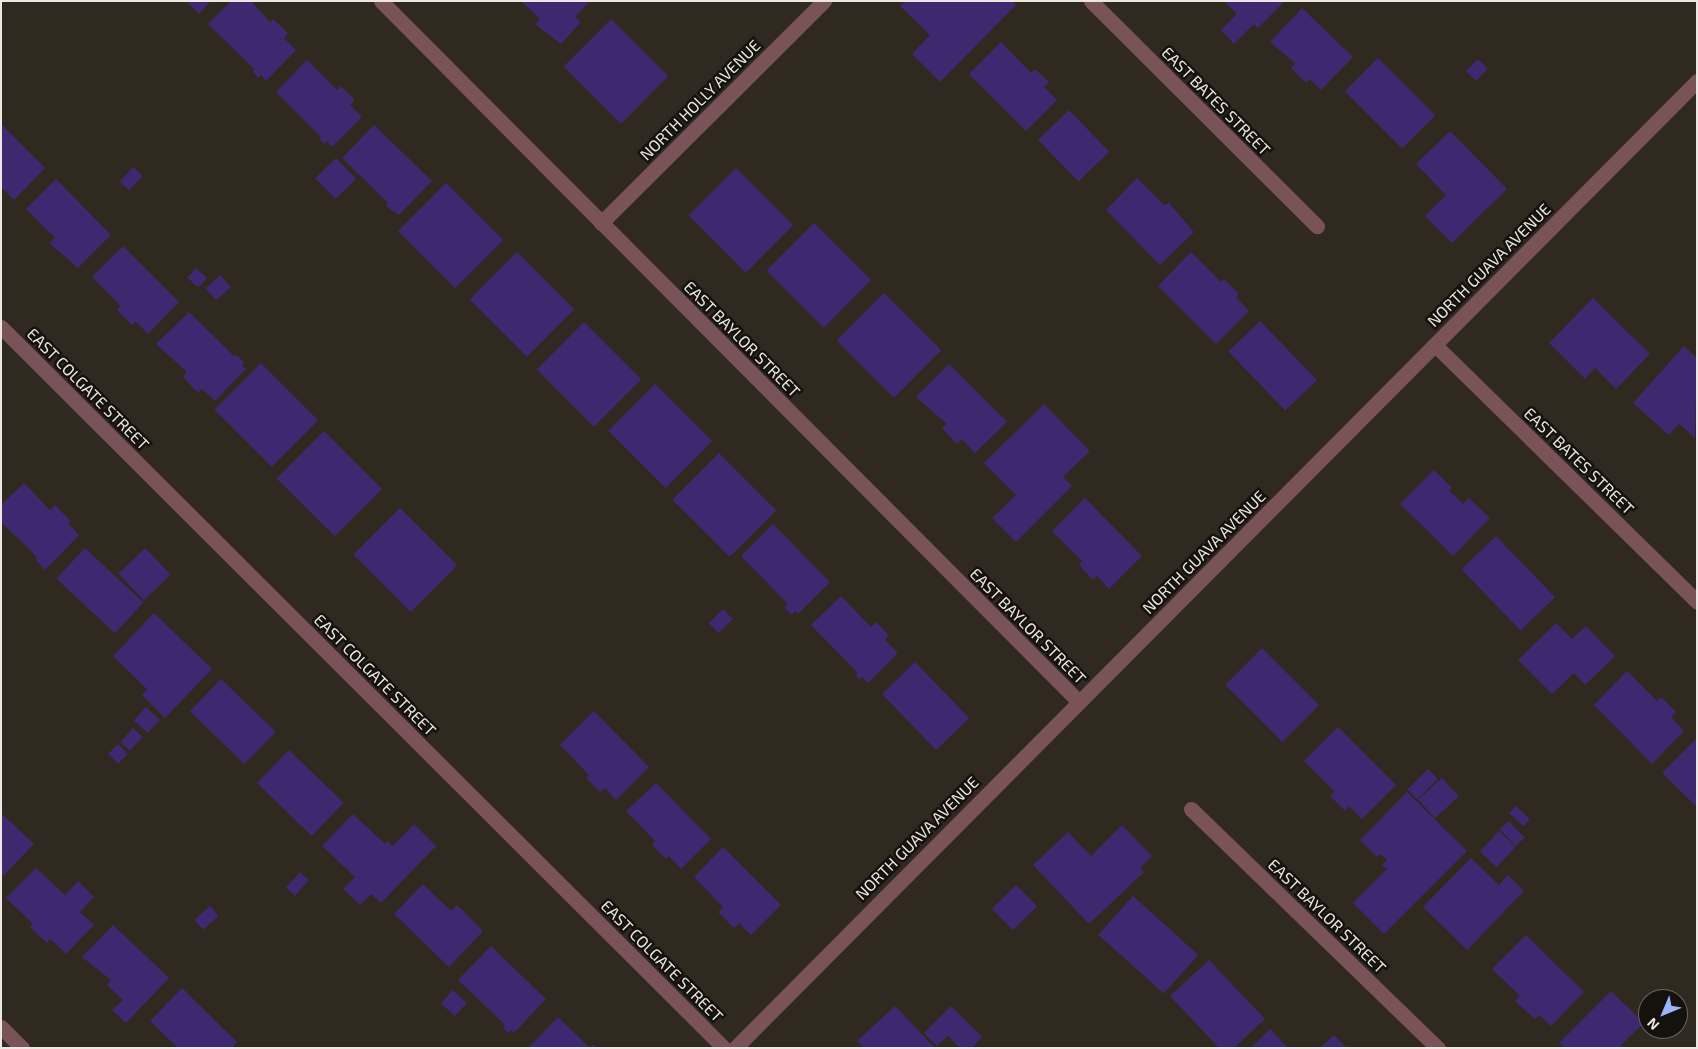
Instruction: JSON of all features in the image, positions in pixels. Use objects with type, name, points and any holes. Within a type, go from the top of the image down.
[{"type":"street","name":"EAST BAYLOR STREET","points":[[381,1],[1079,702]]},
{"type":"street","name":"NORTH HOLLY AVENUE","points":[[601,222],[824,1]]},
{"type":"street","name":"EAST BATES STREET","points":[[1091,1],[1317,226]]},
{"type":"street","name":"NORTH GUAVA AVENUE","points":[[735,1048],[1697,81]]},
{"type":"street","name":"EAST COLGATE STREET","points":[[1,327],[724,1048]]},
{"type":"street","name":"EAST BATES STREET","points":[[1435,345],[1697,602]]},
{"type":"street","name":"EAST BAYLOR STREET","points":[[1191,808],[1438,1048]]},
{"type":"street","points":[[1,1027],[22,1048]]},
{"type":"building","points":[[186,1],[211,1],[199,14]]},
{"type":"building","points":[[231,1],[251,1],[270,22],[273,19],[288,33],[284,38],[296,50],[266,81],[261,75],[258,78],[253,72],[255,70],[208,24]]},
{"type":"building","points":[[521,1],[590,1],[575,17],[581,22],[561,44],[535,24],[540,19]]},
{"type":"building","points":[[905,1],[1012,1],[1016,5],[940,82],[912,54],[930,35],[900,6]]},
{"type":"building","points":[[1224,1],[1285,1],[1258,28],[1254,24],[1234,44],[1221,30],[1237,14]]},
{"type":"building","points":[[1302,8],[1353,57],[1321,90],[1310,79],[1306,83],[1291,68],[1296,64],[1270,42]]},
{"type":"building","points":[[611,19],[668,76],[621,124],[564,66]]},
{"type":"building","points":[[1001,42],[1031,73],[1035,69],[1049,82],[1044,87],[1057,100],[1026,131],[969,74]]},
{"type":"building","points":[[1378,58],[1435,115],[1402,149],[1345,91]]},
{"type":"building","points":[[1478,59],[1488,69],[1476,81],[1466,71]]},
{"type":"building","points":[[307,60],[337,90],[341,86],[355,100],[350,105],[362,117],[332,147],[327,141],[324,144],[319,139],[321,137],[276,92]]},
{"type":"building","points":[[1069,110],[1109,152],[1078,182],[1038,140]]},
{"type":"building","points":[[1,124],[45,168],[14,200],[1,187]]},
{"type":"building","points":[[374,125],[432,181],[399,215],[386,206],[388,203],[342,158]]},
{"type":"building","points":[[1450,131],[1507,189],[1452,243],[1425,216],[1446,195],[1416,164]]},
{"type":"building","points":[[336,158],[356,179],[335,199],[315,178]]},
{"type":"building","points":[[133,167],[143,176],[129,191],[120,182]]},
{"type":"building","points":[[736,168],[793,225],[746,273],[689,215]]},
{"type":"building","points":[[1137,178],[1164,205],[1169,203],[1194,232],[1160,265],[1106,210]]},
{"type":"building","points":[[56,179],[111,235],[78,268],[49,243],[55,238],[26,209]]},
{"type":"building","points":[[446,183],[503,240],[455,288],[398,231]]},
{"type":"building","points":[[814,223],[871,280],[824,328],[767,270]]},
{"type":"building","points":[[123,246],[179,302],[148,334],[136,322],[132,325],[117,310],[121,306],[92,277]]},
{"type":"building","points":[[517,252],[574,309],[527,357],[470,299]]},
{"type":"building","points":[[1191,252],[1221,282],[1224,279],[1239,294],[1236,297],[1249,311],[1216,344],[1158,286]]},
{"type":"building","points":[[196,268],[207,278],[198,288],[187,278]]},
{"type":"building","points":[[220,275],[231,287],[216,300],[205,289]]},
{"type":"building","points":[[884,293],[941,350],[894,398],[837,340]]},
{"type":"building","points":[[1593,298],[1650,354],[1616,389],[1595,368],[1585,379],[1549,343]]},
{"type":"building","points":[[189,312],[234,356],[236,355],[244,362],[242,365],[246,369],[215,401],[202,389],[198,393],[183,377],[187,372],[156,344]]},
{"type":"building","points":[[1260,321],[1317,380],[1285,411],[1228,352]]},
{"type":"building","points":[[584,322],[641,379],[594,427],[537,369]]},
{"type":"building","points":[[1684,346],[1697,358],[1695,438],[1679,424],[1669,435],[1633,403]]},
{"type":"building","points":[[261,363],[318,420],[272,467],[214,410]]},
{"type":"building","points":[[949,364],[1007,422],[975,453],[962,439],[957,444],[942,428],[947,424],[916,397]]},
{"type":"building","points":[[655,384],[712,441],[666,488],[608,431]]},
{"type":"building","points":[[1044,404],[1090,451],[1063,477],[1072,486],[1016,542],[992,518],[1016,495],[984,463]]},
{"type":"building","points":[[324,431],[382,489],[335,536],[277,478]]},
{"type":"building","points":[[719,453],[776,510],[730,557],[672,500]]},
{"type":"building","points":[[1434,470],[1452,488],[1449,490],[1463,504],[1469,498],[1490,518],[1453,556],[1400,504]]},
{"type":"building","points":[[24,483],[50,510],[55,505],[71,521],[68,523],[79,535],[45,570],[35,559],[37,557],[1,522],[1,505]]},
{"type":"building","points":[[1085,498],[1142,556],[1109,589],[1097,576],[1093,580],[1079,565],[1082,561],[1052,531]]},
{"type":"building","points":[[400,508],[457,565],[411,612],[353,555]]},
{"type":"building","points":[[773,524],[830,582],[798,614],[795,611],[791,615],[784,607],[788,604],[741,556]]},
{"type":"building","points":[[1496,536],[1555,597],[1521,630],[1461,569]]},
{"type":"building","points":[[85,548],[144,603],[115,633],[56,579]]},
{"type":"building","points":[[145,548],[171,575],[144,600],[118,574]]},
{"type":"building","points":[[841,596],[871,627],[876,622],[889,635],[885,640],[898,653],[868,683],[862,677],[860,680],[855,675],[858,673],[811,625]]},
{"type":"building","points":[[723,609],[733,619],[719,633],[709,623]]},
{"type":"building","points":[[154,613],[212,669],[165,718],[142,695],[147,689],[113,656]]},
{"type":"building","points":[[1556,623],[1572,639],[1586,626],[1615,656],[1585,685],[1574,673],[1552,694],[1518,660]]},
{"type":"building","points":[[1262,648],[1319,705],[1283,742],[1225,685]]},
{"type":"building","points":[[915,662],[969,718],[936,750],[882,694]]},
{"type":"building","points":[[1627,671],[1657,701],[1661,697],[1676,712],[1671,717],[1684,731],[1652,764],[1594,705]]},
{"type":"building","points":[[221,679],[276,732],[244,764],[190,711]]},
{"type":"building","points":[[146,707],[160,720],[148,733],[134,720]]},
{"type":"building","points":[[594,711],[649,767],[616,800],[605,788],[600,792],[586,778],[589,775],[560,745]]},
{"type":"building","points":[[1338,727],[1396,785],[1362,819],[1349,806],[1345,811],[1330,796],[1335,792],[1304,761]]},
{"type":"building","points":[[133,728],[143,737],[130,751],[120,742]]},
{"type":"building","points":[[1697,738],[1697,807],[1662,773]]},
{"type":"building","points":[[118,744],[128,754],[118,764],[108,754]]},
{"type":"building","points":[[289,750],[344,803],[312,836],[257,783]]},
{"type":"building","points":[[1428,769],[1438,779],[1417,799],[1407,790]]},
{"type":"building","points":[[1442,778],[1459,797],[1435,818],[1418,799]]},
{"type":"building","points":[[656,783],[711,839],[681,869],[669,856],[666,859],[652,845],[655,841],[626,811]]},
{"type":"building","points":[[1407,792],[1467,851],[1384,934],[1353,903],[1387,869],[1382,865],[1387,860],[1380,854],[1377,857],[1360,840]]},
{"type":"building","points":[[1516,806],[1530,819],[1523,826],[1509,813]]},
{"type":"building","points":[[1,813],[34,844],[1,878]]},
{"type":"building","points":[[353,814],[385,844],[387,841],[393,846],[414,824],[436,846],[381,903],[371,894],[360,905],[343,889],[355,877],[322,846]]},
{"type":"building","points":[[1509,821],[1525,838],[1516,846],[1500,829]]},
{"type":"building","points":[[1122,825],[1152,856],[1140,868],[1144,872],[1089,924],[1033,865],[1068,832],[1091,856]]},
{"type":"building","points":[[1499,831],[1516,847],[1497,867],[1480,851]]},
{"type":"building","points":[[723,847],[781,905],[751,935],[739,923],[734,928],[718,912],[723,907],[694,877]]},
{"type":"building","points":[[1471,858],[1499,885],[1508,875],[1524,891],[1467,950],[1423,907]]},
{"type":"building","points":[[36,868],[65,895],[78,881],[94,897],[80,912],[94,925],[66,954],[50,939],[47,943],[30,927],[33,924],[6,898]]},
{"type":"building","points":[[300,872],[309,880],[295,896],[286,888]]},
{"type":"building","points":[[423,884],[451,911],[457,905],[483,931],[449,967],[394,914]]},
{"type":"building","points":[[1016,885],[1037,906],[1013,930],[992,909]]},
{"type":"building","points":[[1133,896],[1198,955],[1164,994],[1098,935]]},
{"type":"building","points":[[210,906],[219,916],[203,930],[194,920]]},
{"type":"building","points":[[113,925],[169,978],[126,1023],[112,1010],[123,1000],[107,985],[111,980],[82,957]]},
{"type":"building","points":[[1526,935],[1584,992],[1551,1026],[1539,1015],[1535,1019],[1515,1001],[1520,996],[1492,969]]},
{"type":"building","points":[[491,946],[546,999],[514,1033],[511,1030],[508,1033],[503,1028],[505,1025],[458,980]]},
{"type":"building","points":[[1209,960],[1265,1019],[1234,1048],[1219,1048],[1170,996]]},
{"type":"building","points":[[182,988],[237,1042],[232,1048],[178,1048],[150,1021]]},
{"type":"building","points":[[453,990],[467,1003],[455,1016],[441,1003]]},
{"type":"building","points":[[1611,991],[1638,1017],[1638,1029],[1621,1045],[1624,1048],[1564,1048],[1559,1043]]},
{"type":"building","points":[[895,1006],[935,1048],[864,1048],[857,1041]]},
{"type":"building","points":[[951,1006],[982,1037],[972,1048],[960,1048],[948,1036],[937,1046],[924,1033]]},
{"type":"building","points":[[558,1017],[590,1048],[528,1048]]},
{"type":"building","points":[[1270,1029],[1288,1048],[1251,1048]]},
{"type":"building","points":[[1334,1035],[1347,1048],[1320,1048]]}]
